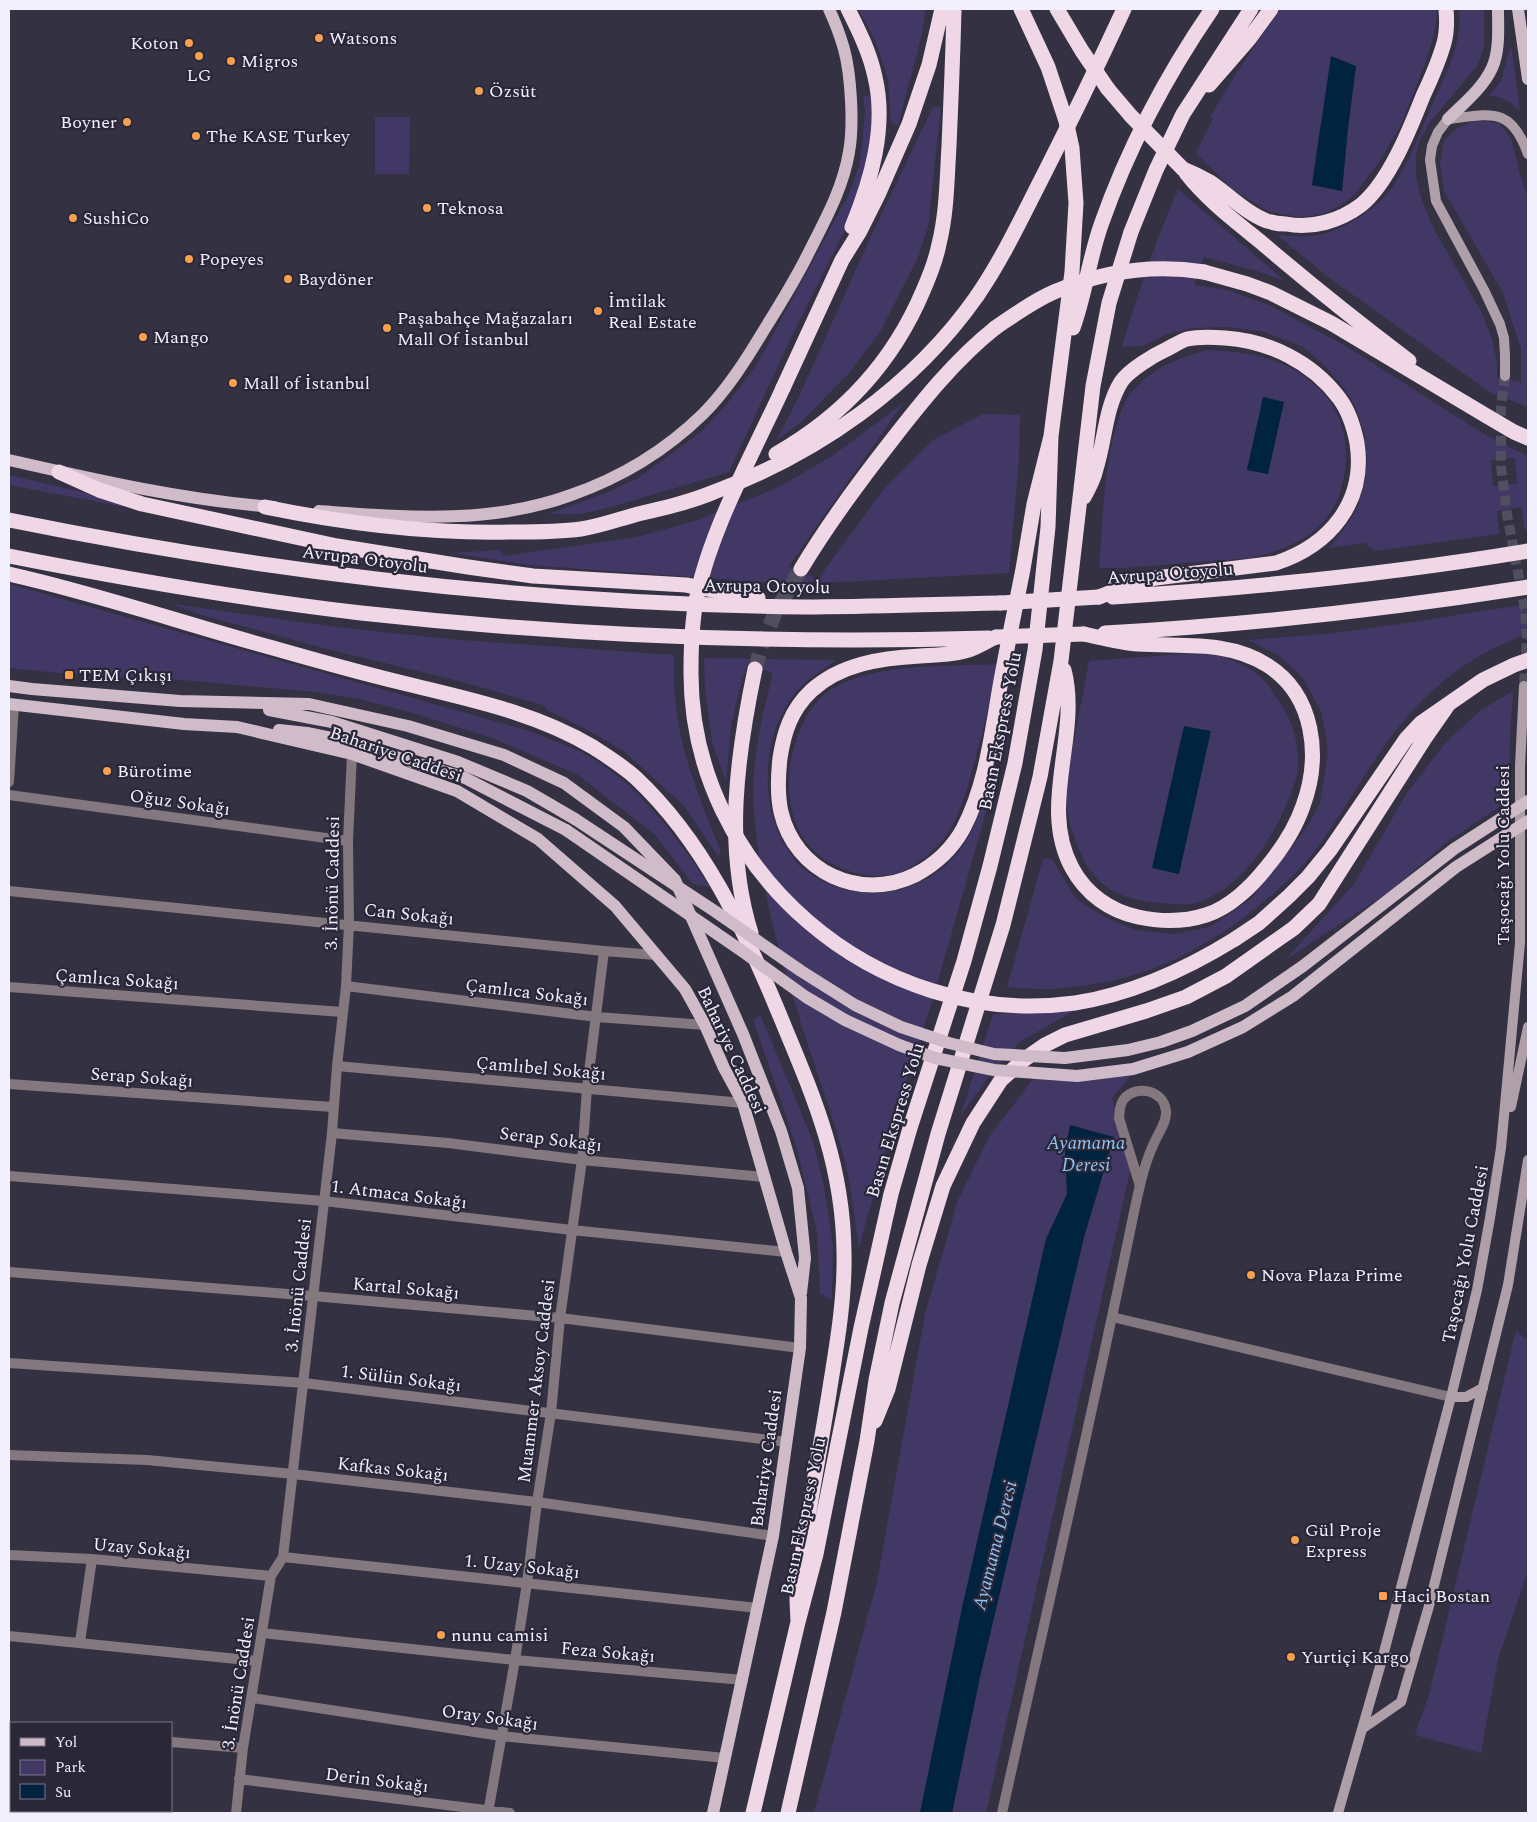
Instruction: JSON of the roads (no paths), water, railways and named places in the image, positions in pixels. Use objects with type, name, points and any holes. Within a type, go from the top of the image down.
[{"type":"highway","points":[[848,9],[862,36],[876,77],[880,121],[867,188],[842,260],[713,542],[696,600],[692,635],[690,672],[695,726],[713,787],[739,840],[776,891],[799,915],[862,962],[918,987],[946,995],[989,1003],[1044,1005],[1074,1003],[1120,993],[1150,983],[1177,972],[1259,923],[1308,877],[1330,850],[1406,739],[1421,723],[1484,680],[1528,660]]},
{"type":"highway","points":[[842,260],[860,231],[909,124],[929,65],[942,9]]},
{"type":"highway","points":[[713,493],[791,446],[842,408],[877,370],[902,334],[916,307],[934,266],[943,220],[948,153],[954,9]]},
{"type":"highway","points":[[996,638],[969,650],[938,655],[886,659],[861,664],[826,679],[801,701],[792,715],[785,732],[778,776],[778,794],[781,813],[788,832],[808,860],[839,879],[855,884],[890,884],[909,878],[926,869],[951,848],[963,829],[982,782],[1023,569],[1026,542],[1051,436],[1072,272],[1075,231],[1075,174],[1066,121],[1048,66],[1021,9]]},
{"type":"highway","points":[[1057,9],[1108,89],[1209,199],[1296,272],[1459,400]]},
{"type":"highway","points":[[266,507],[325,519],[384,526],[471,532],[541,532],[579,529],[606,524],[713,493],[782,463],[816,443],[881,397],[925,358],[961,319],[994,272],[1015,234],[1124,9]]},
{"type":"highway","points":[[1062,355],[1075,321],[1100,227],[1124,166],[1149,112],[1212,9]]},
{"type":"highway","points":[[788,1813],[834,1612],[885,1337],[919,1200],[961,1057],[1004,925],[1040,777],[1061,662],[1093,386],[1111,294],[1144,197],[1183,114],[1250,9]]},
{"type":"highway","points":[[1183,114],[1249,39],[1271,9]]},
{"type":"highway","points":[[1183,169],[1210,182],[1246,209],[1267,221],[1288,225],[1310,225],[1329,222],[1347,214],[1362,204],[1378,185],[1389,169],[1404,140],[1437,65],[1444,41],[1446,9]]},
{"type":"highway","points":[[800,569],[816,542],[857,484],[930,391],[978,341],[1025,307],[1053,292],[1096,277],[1140,270],[1183,269],[1204,272],[1247,284],[1331,323],[1459,400],[1528,438]]},
{"type":"highway","points":[[1079,507],[1096,470],[1110,407],[1122,381],[1138,367],[1187,339],[1210,336],[1236,338],[1257,342],[1293,358],[1311,370],[1340,399],[1349,416],[1355,434],[1359,465],[1356,485],[1348,506],[1330,532],[1310,548],[1295,557],[1276,564],[1156,578],[1132,584],[1099,597]]},
{"type":"highway","name":"Basın Ekspress Yolu","points":[[753,1813],[816,1554],[859,1338],[891,1194],[966,951],[990,866],[1014,763],[1035,650],[1048,527],[1051,436]]},
{"type":"highway","points":[[59,472],[99,490],[142,504],[345,548],[533,576],[686,585],[806,606]]},
{"type":"highway","name":"Avrupa Otoyolu","points":[[9,520],[152,547],[358,578],[515,593],[604,599],[806,606],[1000,603],[1099,597],[1404,571],[1528,551]]},
{"type":"highway","points":[[9,556],[289,604],[361,612],[520,628],[765,639],[890,640],[996,638],[1181,629],[1278,620],[1447,600],[1528,587]]},
{"type":"highway","points":[[9,574],[55,584],[369,675],[494,705],[548,723],[617,762],[637,779],[677,823],[707,864],[722,890],[763,976],[813,1095],[834,1165],[843,1227],[844,1276],[840,1327],[800,1567],[797,1600],[798,1622]]},
{"type":"highway","points":[[1061,662],[1067,684],[1069,706],[1060,782],[1059,820],[1064,847],[1072,868],[1085,887],[1108,906],[1130,915],[1158,920],[1187,919],[1208,915],[1231,902],[1251,885],[1274,858],[1291,832],[1303,806],[1311,778],[1313,747],[1309,722],[1302,703],[1288,683],[1269,665],[1246,653],[1202,645],[1129,643],[1084,634]]},
{"type":"highway","points":[[756,669],[743,730],[736,801],[736,850],[746,918],[763,976]]},
{"type":"highway","points":[[867,1440],[888,1389],[919,1265],[944,1186],[973,1123],[1001,1080],[1045,1045],[1065,1035],[1186,997],[1226,976],[1294,928],[1319,904],[1419,746],[1448,705]]},
{"type":"main road","points":[[9,460],[108,483],[170,494],[266,507],[428,518],[495,514],[533,508],[609,480],[641,462],[676,437],[703,413],[743,364],[790,289],[836,198],[850,150],[851,121],[848,71],[844,50],[828,9]]},
{"type":"main road","points":[[1498,9],[1496,48],[1492,68],[1475,92],[1448,118],[1438,132],[1432,146],[1430,160],[1436,201],[1484,290],[1500,324],[1506,355],[1505,376]]},
{"type":"main road","points":[[1518,9],[1528,79]]},
{"type":"main road","points":[[1448,118],[1489,115],[1504,118],[1513,125],[1524,141],[1528,154]]},
{"type":"main road","points":[[9,686],[160,699],[309,704],[408,726],[504,755],[564,783],[624,827],[675,880],[782,1131],[798,1188],[805,1258],[801,1298]]},
{"type":"main road","name":"Taşocağı Yolu Caddesi","points":[[1338,1813],[1383,1656],[1451,1397],[1478,1285],[1501,1148],[1520,943],[1520,766],[1524,686]]},
{"type":"main road","points":[[214,702],[332,722],[458,762],[527,791],[575,819],[716,912],[801,972],[855,1005],[901,1027],[994,1054],[1065,1058],[1128,1050],[1161,1042],[1192,1031],[1246,1006],[1303,966],[1454,849],[1528,801]]},
{"type":"main road","name":"Bahariye Caddesi","points":[[11,704],[184,724],[237,727],[352,754],[457,791],[538,839],[615,906],[684,989],[705,1025],[724,1068],[743,1103],[801,1298],[800,1348],[772,1536],[713,1813]]},
{"type":"main road","points":[[237,727],[308,733],[336,739],[465,778],[566,830],[806,997],[846,1020],[899,1045],[935,1058],[994,1070],[1078,1076],[1133,1069],[1188,1052],[1243,1027],[1293,996],[1456,867],[1528,821]]},
{"type":"main road","points":[[1501,1148],[1528,1027]]},
{"type":"main road","points":[[1362,1729],[1401,1702],[1412,1665],[1429,1606],[1508,1285],[1528,1160]]},
{"type":"main road","points":[[1451,1397],[1466,1397],[1483,1388]]},
{"type":"main road","points":[[1383,1656],[1412,1665]]},
{"type":"street","points":[[9,782],[11,704]]},
{"type":"street","name":"3. İnönü Caddesi","points":[[236,1813],[243,1748],[272,1576],[283,1557],[332,1133],[342,1012],[346,986],[349,924],[348,841],[352,754]]},
{"type":"street","name":"Oğuz Sokağı","points":[[9,795],[348,841]]},
{"type":"street","name":"Can Sokağı","points":[[9,891],[656,955]]},
{"type":"street","name":"Muammer Aksoy Caddesi","points":[[488,1812],[515,1660],[551,1413],[560,1318],[582,1160],[587,1088],[604,951]]},
{"type":"street","name":"Çamlıca Sokağı","points":[[346,986],[597,1017],[705,1025]]},
{"type":"street","name":"Çamlıca Sokağı","points":[[9,987],[342,1012]]},
{"type":"street","name":"Çamlıbel Sokağı","points":[[337,1066],[743,1103]]},
{"type":"street","name":"Serap Sokağı","points":[[9,1084],[333,1107]]},
{"type":"street","points":[[1002,1813],[1140,1186],[1149,1153],[1165,1121],[1166,1112],[1162,1098],[1156,1093],[1148,1091],[1129,1094],[1123,1100],[1119,1118],[1140,1186]]},
{"type":"street","name":"Serap Sokağı","points":[[332,1133],[448,1143],[582,1160],[765,1177]]},
{"type":"street","name":"1. Atmaca Sokağı","points":[[9,1176],[324,1201],[572,1230],[786,1252]]},
{"type":"street","name":"Kartal Sokağı","points":[[9,1272],[560,1318],[800,1348]]},
{"type":"street","points":[[1112,1316],[1451,1397]]},
{"type":"street","name":"1. Sülün Sokağı","points":[[9,1364],[304,1382],[787,1442]]},
{"type":"street","name":"Kafkas Sokağı","points":[[9,1455],[147,1460],[293,1474],[537,1502],[772,1536]]},
{"type":"street","name":"Uzay Sokağı","points":[[9,1555],[92,1559],[272,1576]]},
{"type":"street","name":"1. Uzay Sokağı","points":[[283,1557],[758,1608]]},
{"type":"street","points":[[80,1642],[92,1559]]},
{"type":"street","name":"Feza Sokağı","points":[[262,1633],[515,1660],[742,1680]]},
{"type":"street","points":[[9,1636],[258,1661]]},
{"type":"street","name":"Oray Sokağı","points":[[252,1698],[501,1736],[724,1758]]},
{"type":"street","points":[[172,1742],[243,1748]]},
{"type":"street","name":"Derin Sokağı","points":[[239,1779],[488,1812],[510,1813]]},
{"type":"water","points":[[1331,56],[1356,66],[1342,191],[1312,185]]},
{"type":"water","points":[[1263,397],[1284,402],[1268,474],[1247,470]]},
{"type":"water","points":[[1184,726],[1211,731],[1179,874],[1152,868]]},
{"type":"water","name":"Ayamama Deresi","points":[[1070,1125],[1114,1137],[1084,1237],[980,1677],[952,1813],[920,1813],[962,1608],[1046,1239],[1067,1194],[1065,1151]]},
{"type":"tunnel","points":[[1505,376],[1501,408],[1501,466],[1507,514],[1525,610],[1527,638],[1524,686]]},
{"type":"tunnel","points":[[755,669],[763,642],[776,611],[801,569]]},
{"type":"place","name":"Watsons","points":[[319,38]]},
{"type":"place","name":"Koton","points":[[189,43]]},
{"type":"place","name":"LG","points":[[199,56]]},
{"type":"place","name":"Migros","points":[[231,61]]},
{"type":"place","name":"Özsüt","points":[[479,91]]},
{"type":"place","name":"Boyner","points":[[127,122]]},
{"type":"place","name":"The KASE Turkey","points":[[196,136]]},
{"type":"place","name":"Teknosa","points":[[427,208]]},
{"type":"place","name":"SushiCo","points":[[73,218]]},
{"type":"place","name":"Popeyes","points":[[189,259]]},
{"type":"place","name":"Baydöner","points":[[288,279]]},
{"type":"place","name":"İmtilak Real Estate","points":[[598,311]]},
{"type":"place","name":"Paşabahçe Mağazaları Mall Of İstanbul","points":[[387,328]]},
{"type":"place","name":"Mango","points":[[143,337]]},
{"type":"place","name":"Mall of İstanbul","points":[[233,383]]},
{"type":"place","name":"TEM Çıkışı","points":[[69,675]]},
{"type":"place","name":"Bürotime","points":[[107,771]]},
{"type":"place","name":"Nova Plaza Prime","points":[[1251,1275]]},
{"type":"place","name":"Gül Proje Express","points":[[1295,1540]]},
{"type":"place","name":"Haci Bostan","points":[[1383,1596]]},
{"type":"place","name":"nunu camisi","points":[[441,1635]]},
{"type":"place","name":"Yurtiçi Kargo","points":[[1291,1657]]}]
